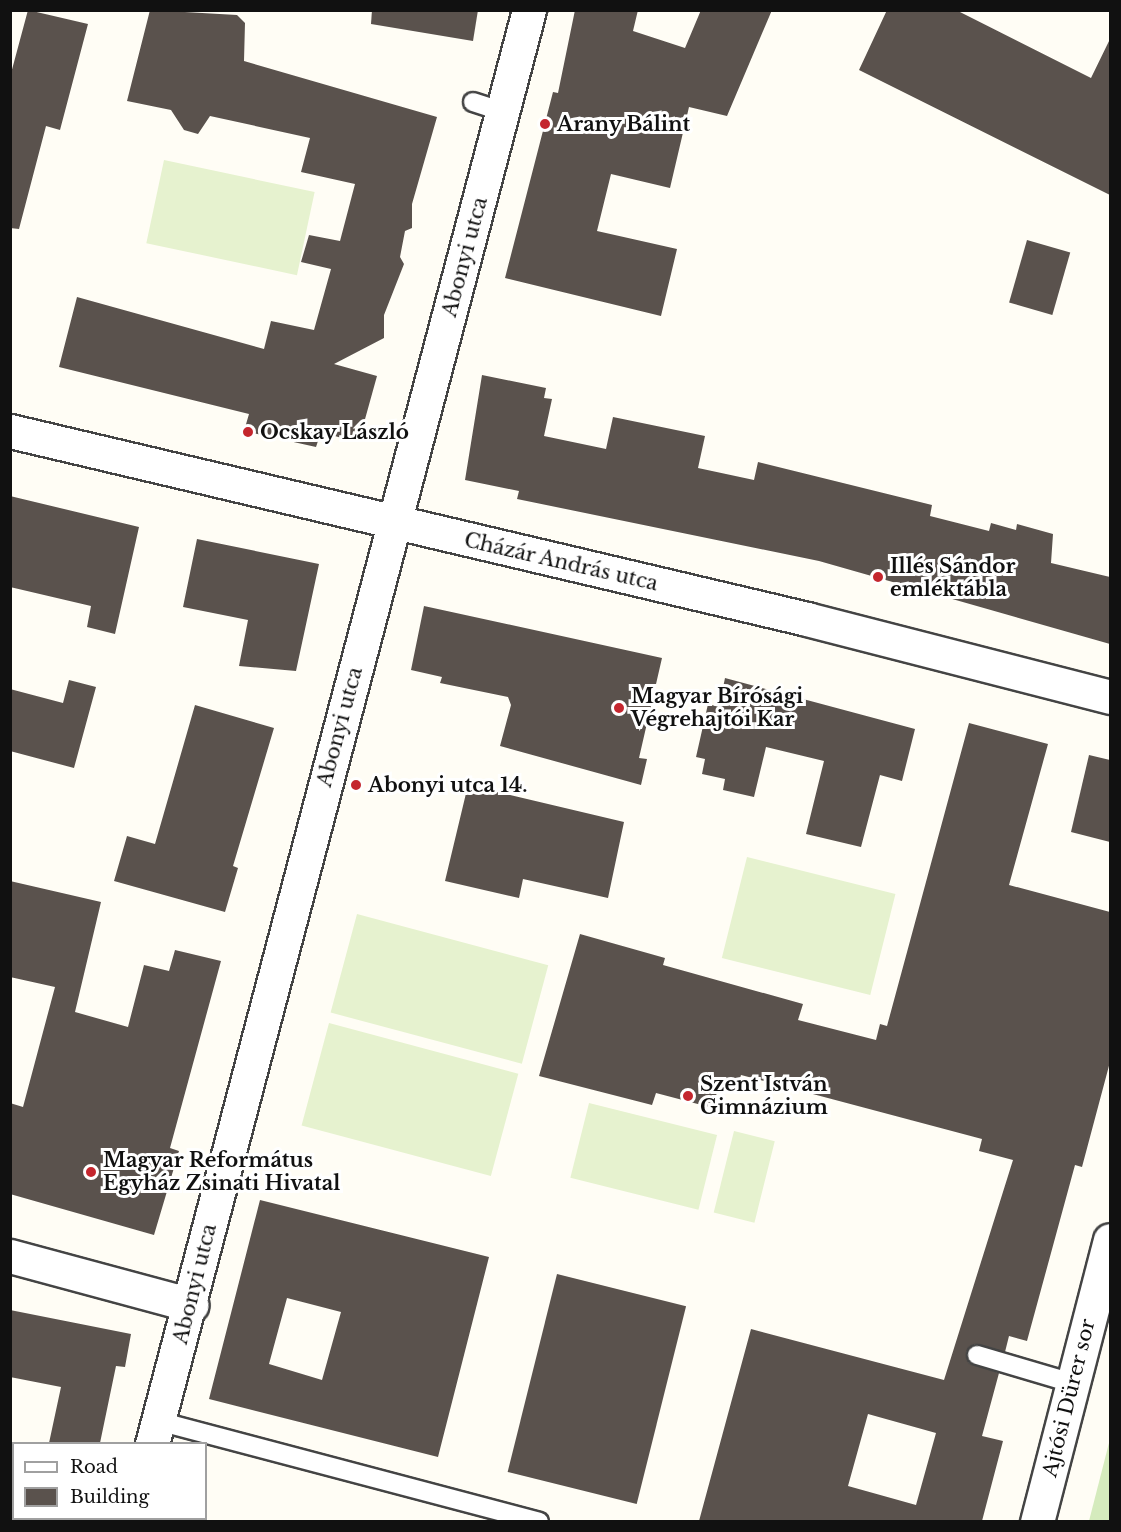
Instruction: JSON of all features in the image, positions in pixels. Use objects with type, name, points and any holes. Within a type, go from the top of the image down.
[{"type":"street","name":"Abonyi utca","points":[[155,1432],[191,1305],[251,1055],[395,524],[488,107],[529,10]]},
{"type":"street","name":"Cházár András utca","points":[[10,431],[395,524],[807,619],[1110,697]]},
{"type":"street","name":"Ajtósi Dürer sor","points":[[1037,1521],[1110,1240]]},
{"type":"street","points":[[10,1256],[191,1305]]},
{"type":"lane","points":[[977,1355],[1072,1383]]},
{"type":"lane","points":[[155,1432],[198,1442]]},
{"type":"lane","points":[[207,1444],[539,1521]]},
{"type":"green space","points":[[164,160],[315,192],[297,275],[146,243]]},
{"type":"green space","points":[[747,857],[895,894],[870,995],[722,958]]},
{"type":"green space","points":[[357,914],[548,965],[522,1064],[331,1013]]},
{"type":"green space","points":[[329,1023],[518,1074],[491,1176],[302,1125]]},
{"type":"green space","points":[[589,1103],[717,1135],[698,1210],[570,1178]]},
{"type":"green space","points":[[734,1131],[775,1141],[754,1223],[714,1213]]},
{"type":"green space","points":[[1110,1439],[1110,1521],[1089,1521]]},
{"type":"building","points":[[28,10],[88,24],[60,130],[46,126],[19,229],[10,228],[10,77]]},
{"type":"building","points":[[150,10],[237,15],[245,23],[244,61],[437,117],[412,204],[412,228],[405,231],[400,257],[404,264],[384,315],[384,338],[334,364],[377,376],[362,430],[356,429],[352,441],[321,432],[316,447],[244,431],[249,414],[59,367],[77,297],[264,349],[271,321],[314,330],[331,269],[301,262],[309,235],[340,241],[355,184],[301,172],[310,138],[210,116],[198,134],[184,130],[171,110],[127,101]]},
{"type":"building","points":[[372,10],[478,10],[473,41],[371,24]]},
{"type":"building","points":[[575,10],[638,10],[633,31],[685,48],[701,10],[772,10],[727,116],[689,107],[670,188],[611,174],[597,231],[677,249],[661,316],[505,278],[553,92],[558,93]]},
{"type":"building","points":[[887,10],[956,10],[1091,78],[1110,39],[1110,195],[859,70]]},
{"type":"building","points":[[1027,240],[1070,252],[1052,315],[1009,302]]},
{"type":"building","points":[[482,375],[546,388],[544,398],[552,399],[544,436],[606,449],[613,417],[705,436],[698,468],[754,480],[758,462],[932,505],[930,516],[989,531],[991,523],[1016,530],[1017,524],[1053,534],[1051,563],[1110,577],[1110,644],[819,561],[517,499],[519,491],[465,480]]},
{"type":"building","points":[[10,496],[139,527],[115,634],[87,627],[91,606],[10,587]]},
{"type":"building","points":[[197,539],[319,564],[296,671],[239,666],[248,620],[183,607]]},
{"type":"building","points":[[424,606],[662,658],[639,758],[647,759],[641,785],[500,746],[511,705],[508,697],[440,683],[442,677],[411,670]]},
{"type":"building","points":[[725,678],[915,729],[902,781],[880,775],[861,847],[806,834],[824,761],[766,747],[754,797],[723,790],[725,779],[702,774],[705,759],[696,757],[708,704],[719,707]]},
{"type":"building","points":[[69,680],[96,687],[74,768],[10,751],[10,689],[63,703]]},
{"type":"building","points":[[195,705],[274,728],[233,866],[238,868],[225,912],[114,881],[127,836],[155,844]]},
{"type":"building","points":[[969,723],[1048,744],[1009,885],[1110,912],[1110,1062],[1082,1167],[1075,1165],[1027,1341],[1009,1336],[1005,1352],[975,1344],[966,1352],[969,1363],[999,1373],[982,1436],[1003,1441],[982,1521],[699,1521],[751,1329],[944,1380],[1013,1160],[979,1151],[982,1139],[741,1075],[737,1089],[719,1084],[713,1108],[656,1093],[652,1105],[539,1076],[580,934],[665,958],[663,965],[803,1004],[798,1020],[876,1040],[880,1024],[887,1026]],"holes":[[[868,1414],[936,1433],[916,1505],[848,1486]]]},
{"type":"building","points":[[1089,755],[1110,760],[1110,842],[1071,832]]},
{"type":"building","points":[[468,785],[624,822],[608,898],[523,879],[519,898],[445,881]]},
{"type":"building","points":[[10,881],[101,902],[75,1012],[128,1027],[144,965],[169,971],[175,950],[221,961],[170,1148],[179,1151],[154,1235],[10,1194],[10,1103],[23,1107],[55,987],[10,977]]},
{"type":"building","points":[[260,1200],[489,1257],[438,1457],[209,1399]],"holes":[[[287,1298],[341,1312],[322,1380],[269,1364]]]},
{"type":"building","points":[[557,1274],[686,1306],[637,1504],[508,1472]]},
{"type":"building","points":[[10,1310],[131,1334],[125,1367],[116,1366],[100,1442],[49,1442],[61,1387],[10,1377]]},
{"type":"place","name":"Arany Bálint","points":[[545,124]]},
{"type":"place","name":"Ocskay László","points":[[248,432]]},
{"type":"place","name":"Illés Sándor emléktábla","points":[[878,577]]},
{"type":"place","name":"Magyar Bírósági Végrehajtói Kar","points":[[619,708]]},
{"type":"place","name":"Abonyi utca 14.","points":[[356,785]]},
{"type":"place","name":"Szent István Gimnázium","points":[[688,1096]]},
{"type":"place","name":"Magyar Református Egyház Zsinati Hivatal","points":[[91,1172]]}]
